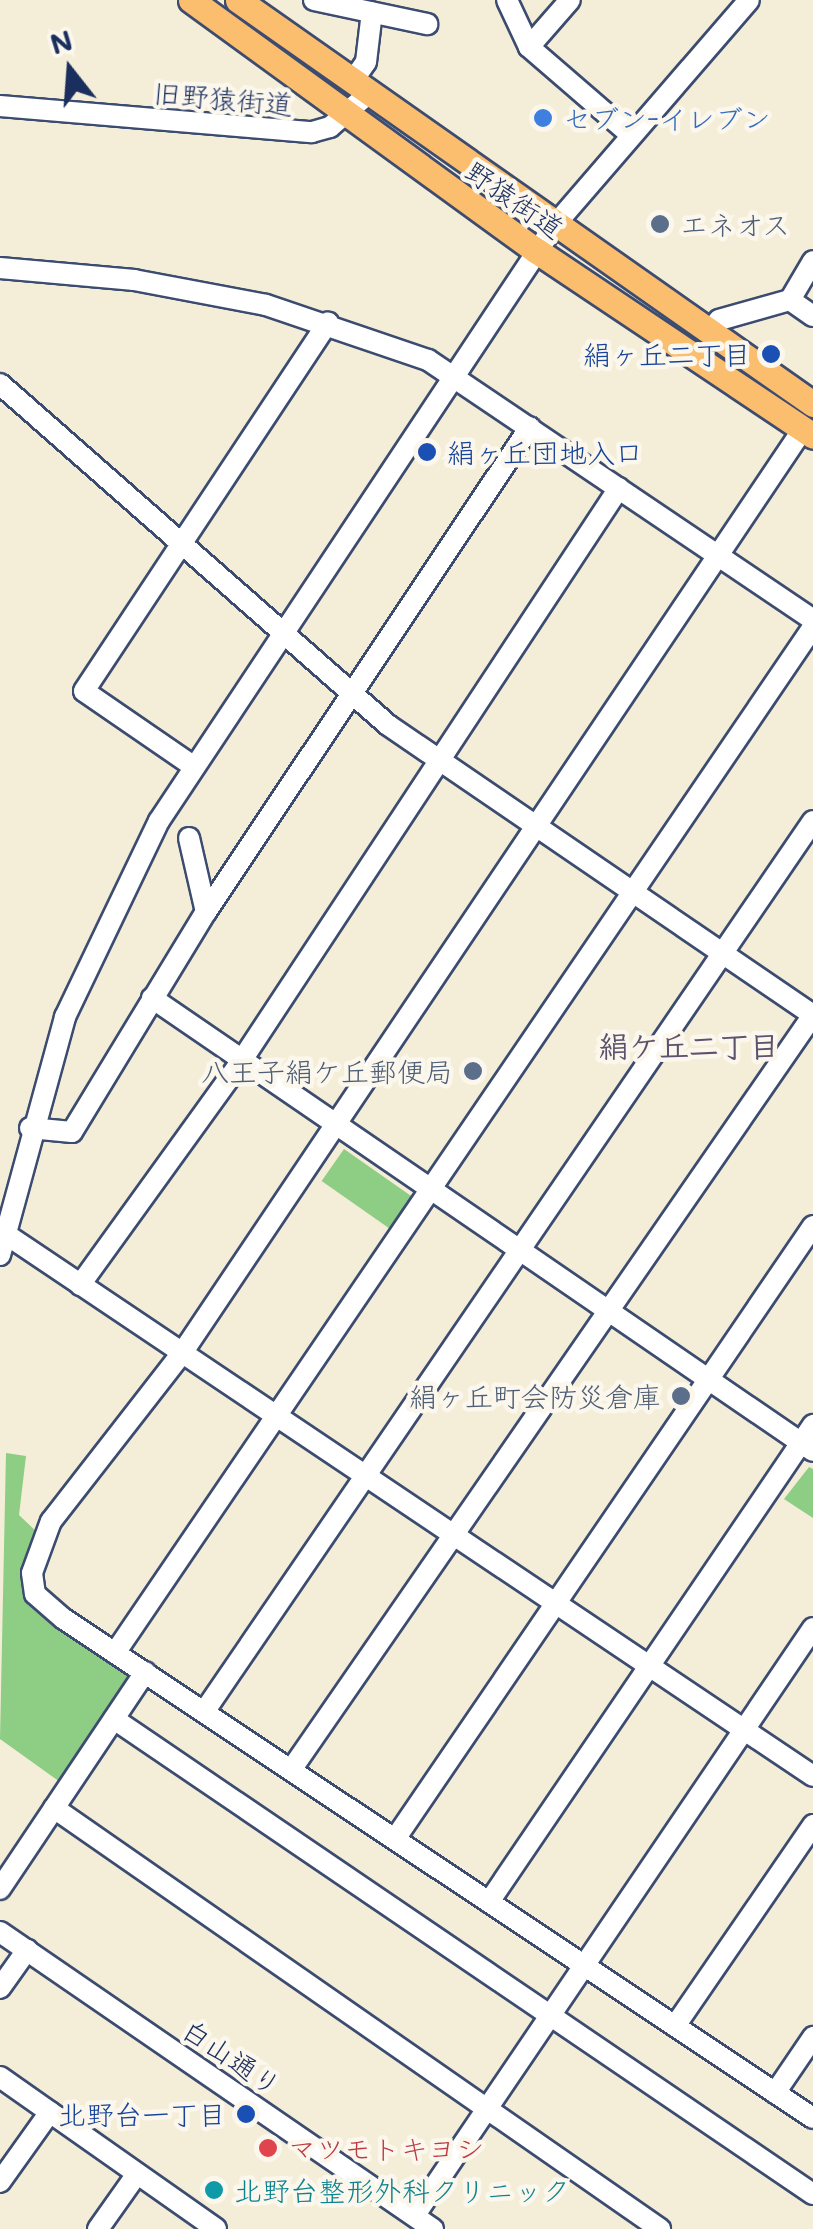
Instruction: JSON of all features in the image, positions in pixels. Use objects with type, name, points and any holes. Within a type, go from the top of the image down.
[{"type":"main road","name":"野猿街道","points":[[190,0],[536,251],[808,432]]},
{"type":"main road","name":"野猿街道","points":[[238,0],[554,226],[813,404]]},
{"type":"street","points":[[314,0],[428,24]]},
{"type":"street","points":[[507,0],[529,47],[631,135]]},
{"type":"street","points":[[529,47],[570,0]]},
{"type":"street","points":[[0,1255],[30,1128],[65,1017],[116,900],[193,766],[554,226],[749,0]]},
{"type":"street","points":[[360,88],[372,12]]},
{"type":"street","name":"旧野猿街道","points":[[0,106],[281,132],[330,127],[346,115],[360,88]]},
{"type":"street","points":[[708,332],[719,320],[790,300],[813,262]]},
{"type":"street","points":[[0,268],[134,280],[328,324],[453,375],[813,623],[115,1652]]},
{"type":"street","points":[[790,300],[813,316]]},
{"type":"street","points":[[193,766],[84,691],[328,324]]},
{"type":"street","points":[[0,384],[279,635],[352,695],[443,762],[813,1015],[291,1770]]},
{"type":"street","points":[[30,1128],[72,1132],[206,912],[530,427]]},
{"type":"street","points":[[808,432],[716,554],[182,1353],[51,1522],[32,1574],[35,1594],[115,1652],[813,2118]]},
{"type":"street","points":[[80,1285],[242,1060],[443,762],[619,488]]},
{"type":"street","points":[[204,1712],[813,821]]},
{"type":"street","points":[[189,838],[206,912]]},
{"type":"street","points":[[152,998],[807,1447]]},
{"type":"street","points":[[395,1840],[813,1226]]},
{"type":"street","points":[[4,1233],[813,1776]]},
{"type":"street","points":[[489,1902],[649,1666],[807,1447],[813,1425]]},
{"type":"street","points":[[416,2215],[813,1628]]},
{"type":"street","points":[[0,1889],[145,1672]]},
{"type":"street","points":[[114,1719],[813,2194]]},
{"type":"street","points":[[54,1808],[660,2229]]},
{"type":"street","points":[[675,2026],[813,1825]]},
{"type":"street","name":"白山通り","points":[[0,1932],[433,2229]]},
{"type":"street","points":[[0,1988],[26,1950]]},
{"type":"street","points":[[775,2093],[813,2037]]},
{"type":"street","points":[[0,2077],[216,2229]]},
{"type":"street","points":[[0,2182],[50,2112]]},
{"type":"street","points":[[98,2229],[137,2174]]},
{"type":"green space","points":[[344,1149],[414,1198],[391,1230],[322,1181]]},
{"type":"green space","points":[[6,1453],[26,1456],[19,1515],[40,1535],[31,1601],[139,1674],[67,1787],[0,1739]]},
{"type":"green space","points":[[809,1467],[813,1469],[813,1518],[784,1499]]},
{"type":"place","name":"セブン-イレブン","points":[[543,118]]},
{"type":"place","name":"エネオス","points":[[660,224]]},
{"type":"place","name":"絹ヶ丘二丁目","points":[[771,354]]},
{"type":"place","name":"絹ヶ丘団地入口","points":[[427,452]]},
{"type":"place","name":"八王子絹ケ丘郵便局","points":[[473,1071]]},
{"type":"place","name":"絹ヶ丘町会防災倉庫","points":[[681,1396]]},
{"type":"place","name":"北野台一丁目","points":[[246,2114]]},
{"type":"place","name":"マツモトキヨシ","points":[[268,2148]]},
{"type":"place","name":"北野台整形外科クリニック","points":[[214,2190]]},
{"type":"district","name":"絹ケ丘二丁目","points":[[689,1045]]}]
